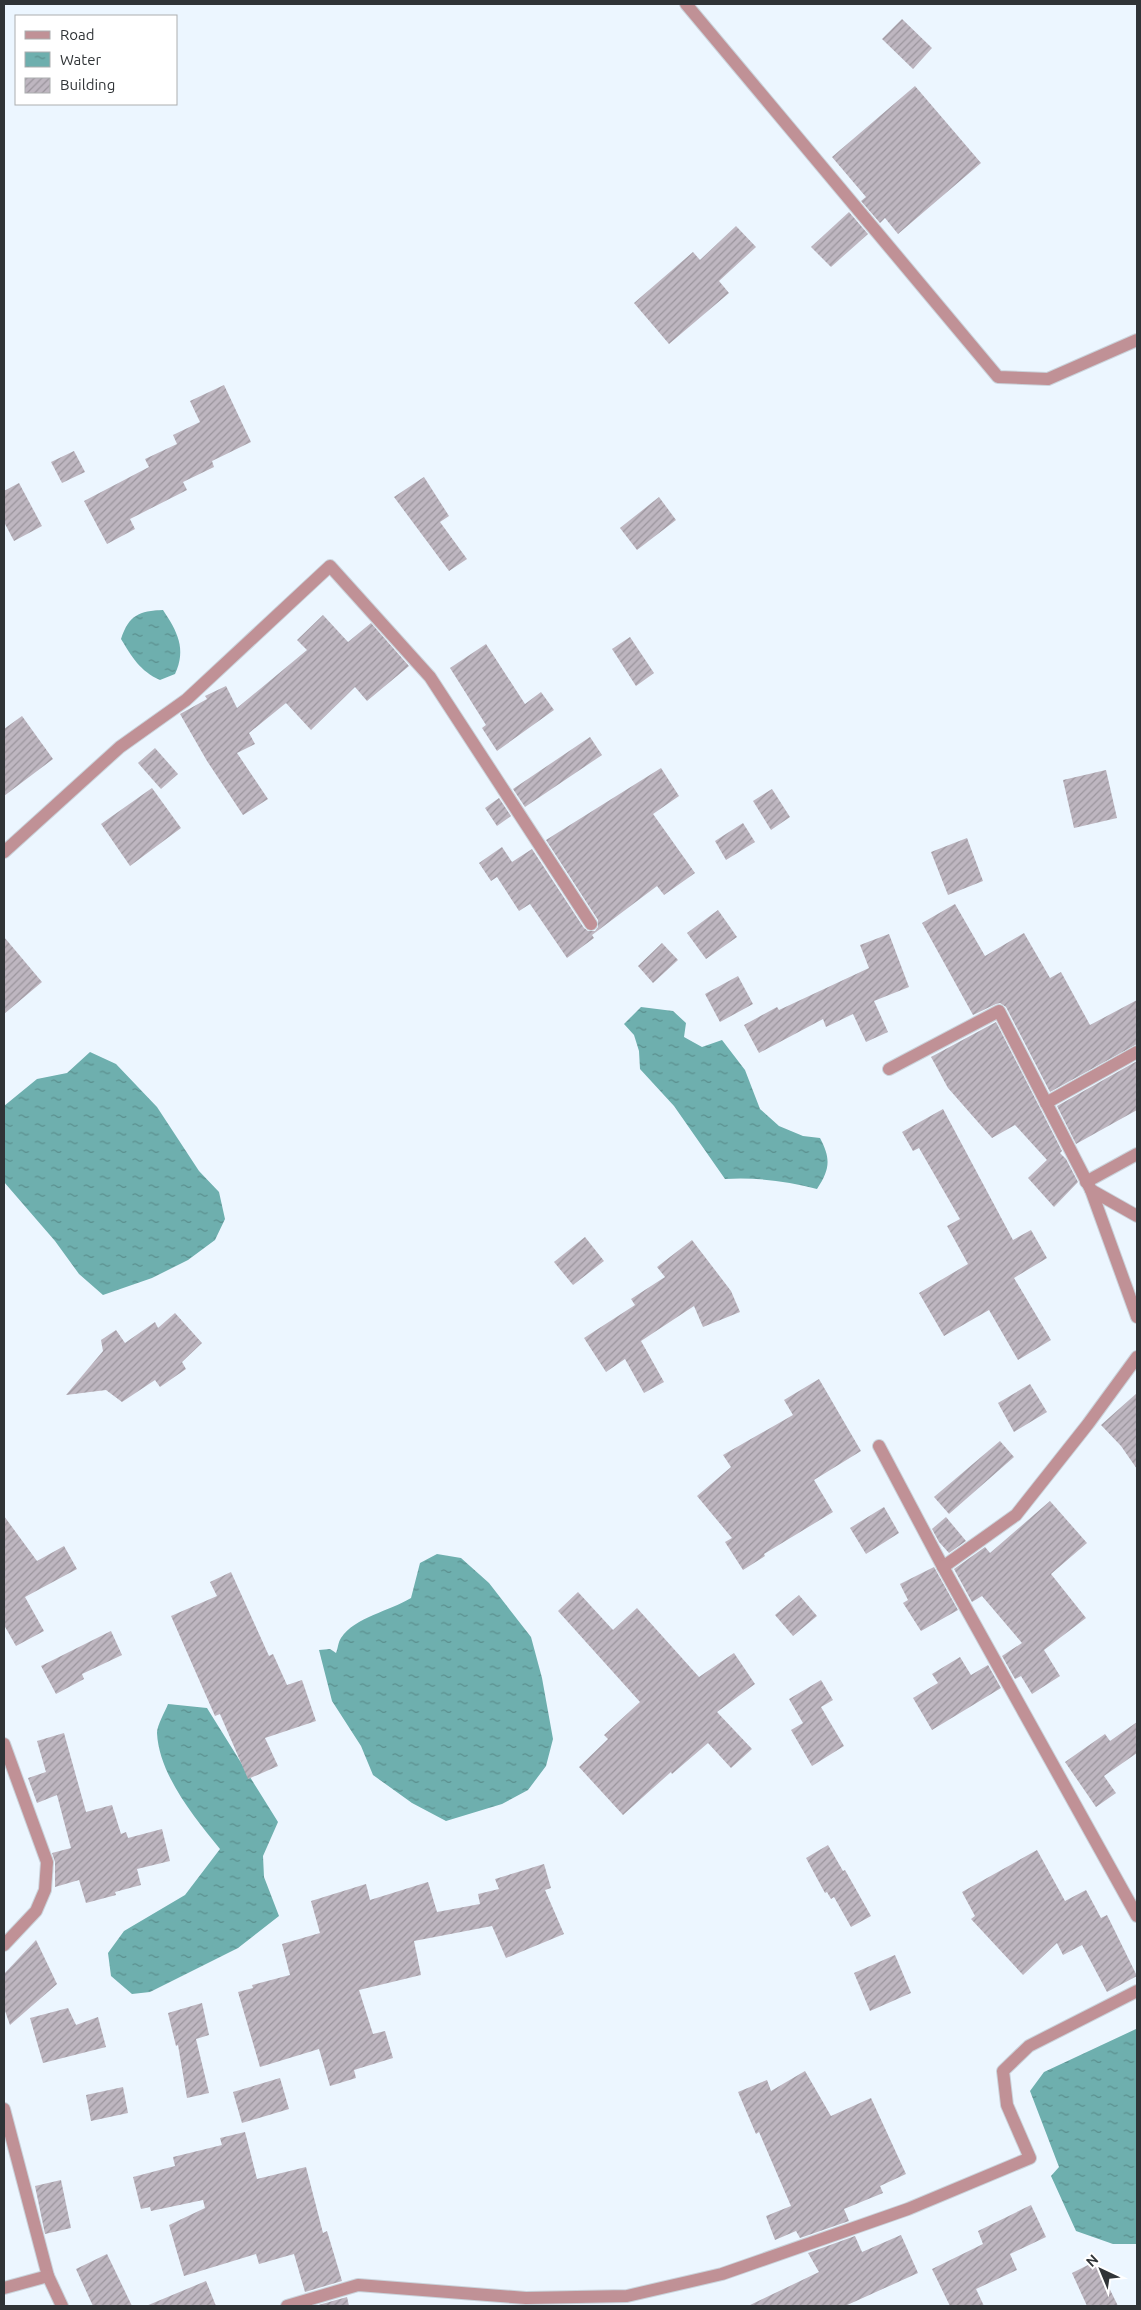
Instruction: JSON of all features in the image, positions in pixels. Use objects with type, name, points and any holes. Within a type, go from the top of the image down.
[{"type":"street","points":[[686,4],[998,377],[1048,379],[1137,340]]},
{"type":"street","points":[[4,852],[120,747],[186,700],[330,566],[430,678],[591,924]]},
{"type":"street","points":[[890,1069],[999,1011],[1088,1186],[1137,1317]]},
{"type":"street","points":[[1046,1103],[1137,1052]]},
{"type":"street","points":[[1088,1186],[1137,1154]]},
{"type":"street","points":[[1088,1186],[1137,1216]]},
{"type":"street","points":[[942,1567],[1016,1515],[1088,1424],[1137,1357]]},
{"type":"street","points":[[879,1446],[942,1567],[1137,1916]]},
{"type":"street","points":[[4,1744],[47,1862],[45,1890],[36,1911],[4,1945]]},
{"type":"street","points":[[287,2306],[358,2285],[526,2298],[627,2296],[722,2274],[908,2209],[1030,2158],[1007,2105],[1003,2071],[1030,2046],[1137,1991]]},
{"type":"street","points":[[4,2108],[48,2276],[62,2306]]},
{"type":"street","points":[[4,2288],[48,2276]]},
{"type":"water","points":[[163,610],[179,640],[180,656],[175,674],[160,680],[142,668],[121,639],[128,624],[136,616],[141,613]]},
{"type":"water","points":[[641,1007],[673,1011],[686,1023],[684,1037],[702,1047],[722,1040],[745,1070],[760,1109],[779,1126],[803,1136],[820,1138],[826,1152],[828,1164],[827,1170],[817,1189],[771,1180],[725,1179],[674,1106],[640,1069],[639,1051],[634,1035],[624,1024]]},
{"type":"water","points":[[90,1052],[116,1064],[157,1107],[199,1171],[219,1192],[225,1219],[215,1240],[188,1260],[152,1278],[103,1295],[79,1274],[55,1241],[4,1182],[4,1106],[37,1079],[67,1073]]},
{"type":"water","points":[[437,1554],[461,1558],[489,1583],[531,1637],[542,1678],[553,1739],[546,1766],[528,1790],[502,1804],[446,1821],[412,1803],[373,1775],[361,1746],[332,1701],[319,1650],[330,1649],[336,1653],[341,1638],[355,1625],[411,1598],[420,1563]]},
{"type":"water","points":[[168,1704],[207,1708],[278,1822],[263,1856],[264,1877],[279,1916],[238,1948],[150,1992],[132,1994],[111,1976],[108,1953],[124,1931],[185,1895],[220,1849],[180,1795],[164,1764],[159,1749],[157,1730]]},
{"type":"water","points":[[1136,2029],[1137,2244],[1113,2244],[1076,2231],[1051,2176],[1059,2167],[1030,2091],[1044,2072]]},
{"type":"building","points":[[902,19],[932,48],[913,69],[882,39]]},
{"type":"building","points":[[915,86],[981,163],[898,234],[885,218],[880,223],[861,201],[866,197],[832,157]]},
{"type":"building","points":[[849,212],[868,234],[831,267],[811,247]]},
{"type":"building","points":[[736,226],[756,247],[719,281],[729,293],[669,344],[634,303],[693,252],[700,260]]},
{"type":"building","points":[[224,385],[251,442],[212,461],[214,467],[183,482],[187,490],[130,519],[135,529],[107,544],[84,501],[149,467],[145,459],[177,444],[173,435],[200,422],[190,401]]},
{"type":"building","points":[[74,451],[85,472],[62,483],[51,462]]},
{"type":"building","points":[[424,477],[449,516],[440,522],[467,559],[449,571],[394,497]]},
{"type":"building","points":[[19,483],[42,526],[14,541],[4,522],[4,491]]},
{"type":"building","points":[[659,497],[676,520],[637,550],[620,528]]},
{"type":"building","points":[[323,615],[348,642],[371,623],[409,666],[367,701],[355,687],[311,730],[286,703],[249,733],[255,744],[237,753],[268,799],[243,815],[207,761],[180,714],[207,699],[205,696],[226,686],[237,708],[307,650],[297,640]]},
{"type":"building","points":[[630,637],[654,673],[636,686],[612,649]]},
{"type":"building","points":[[486,644],[525,704],[541,692],[554,710],[497,751],[482,728],[486,725],[450,668]]},
{"type":"building","points":[[22,716],[53,759],[4,796],[4,729]]},
{"type":"building","points":[[590,737],[602,755],[525,807],[513,789]]},
{"type":"building","points":[[155,748],[178,774],[161,789],[138,763]]},
{"type":"building","points":[[661,768],[679,796],[653,814],[695,873],[664,895],[657,886],[592,935],[594,938],[567,958],[530,904],[519,911],[497,877],[491,881],[479,863],[502,847],[512,862],[532,849],[584,928],[588,931],[595,931],[598,927],[598,920],[546,840]]},
{"type":"building","points":[[1106,770],[1117,818],[1074,828],[1063,780]]},
{"type":"building","points":[[152,788],[181,828],[130,866],[101,824]]},
{"type":"building","points":[[772,789],[790,817],[771,830],[753,801]]},
{"type":"building","points":[[499,798],[511,816],[497,826],[485,808]]},
{"type":"building","points":[[743,823],[755,842],[726,860],[715,841]]},
{"type":"building","points":[[967,838],[983,881],[948,895],[931,852]]},
{"type":"building","points":[[955,904],[985,956],[1024,933],[1050,978],[1061,972],[1090,1025],[1137,1000],[1137,1044],[1050,1092],[1006,1007],[1000,1003],[973,1015],[922,923]]},
{"type":"building","points":[[718,910],[737,937],[706,959],[687,933]]},
{"type":"building","points":[[889,934],[909,987],[874,1001],[888,1032],[866,1042],[853,1014],[826,1027],[823,1019],[759,1053],[744,1025],[777,1007],[779,1010],[869,968],[860,945]]},
{"type":"building","points":[[4,937],[42,982],[4,1014]]},
{"type":"building","points":[[662,943],[678,960],[653,983],[638,966]]},
{"type":"building","points":[[738,976],[753,1004],[720,1022],[705,994]]},
{"type":"building","points":[[996,1022],[1062,1151],[1060,1153],[1066,1159],[1078,1182],[1054,1207],[1028,1178],[1047,1160],[1015,1125],[992,1138],[948,1088],[931,1057]]},
{"type":"building","points":[[1137,1061],[1137,1110],[1076,1144],[1057,1106]]},
{"type":"building","points":[[943,1109],[1013,1240],[1031,1230],[1047,1258],[1014,1278],[1051,1340],[1018,1360],[989,1310],[944,1336],[919,1293],[968,1264],[947,1226],[960,1219],[919,1148],[913,1151],[902,1132]]},
{"type":"building","points":[[585,1237],[604,1261],[573,1285],[554,1262]]},
{"type":"building","points":[[692,1240],[731,1291],[740,1312],[703,1327],[694,1306],[641,1341],[664,1382],[644,1393],[625,1359],[606,1372],[584,1338],[635,1305],[631,1299],[665,1277],[657,1267]]},
{"type":"building","points":[[175,1313],[202,1343],[182,1362],[186,1369],[160,1387],[155,1380],[122,1402],[106,1390],[66,1395],[103,1351],[101,1340],[116,1330],[125,1343],[155,1322],[158,1328]]},
{"type":"building","points":[[819,1379],[861,1451],[814,1480],[833,1512],[764,1554],[765,1556],[743,1570],[725,1542],[732,1538],[697,1496],[731,1467],[723,1455],[793,1415],[784,1400]]},
{"type":"building","points":[[1030,1384],[1047,1412],[1014,1432],[998,1403]]},
{"type":"building","points":[[1137,1393],[1137,1469],[1121,1446],[1101,1425]]},
{"type":"building","points":[[1000,1441],[1014,1457],[949,1514],[934,1497]]},
{"type":"building","points":[[1050,1501],[1087,1543],[1051,1574],[1086,1618],[1044,1650],[1060,1676],[1032,1694],[1021,1676],[1015,1679],[1002,1656],[1022,1643],[982,1596],[972,1602],[954,1569],[985,1547],[990,1553]]},
{"type":"building","points":[[884,1507],[899,1533],[866,1554],[850,1528]]},
{"type":"building","points":[[4,1516],[37,1561],[64,1546],[77,1569],[25,1597],[44,1631],[16,1646],[4,1625]]},
{"type":"building","points":[[946,1517],[966,1541],[949,1553],[939,1542],[932,1529]]},
{"type":"building","points":[[934,1567],[958,1610],[921,1631],[903,1603],[908,1600],[900,1584]]},
{"type":"building","points":[[231,1572],[269,1656],[273,1654],[287,1685],[302,1680],[316,1721],[265,1738],[278,1766],[248,1779],[220,1714],[215,1716],[171,1616],[217,1596],[210,1582]]},
{"type":"building","points":[[578,1592],[613,1630],[637,1608],[699,1677],[734,1653],[755,1684],[717,1712],[752,1749],[731,1768],[708,1743],[672,1774],[671,1772],[623,1815],[579,1767],[608,1739],[604,1735],[640,1702],[558,1611]]},
{"type":"building","points":[[799,1595],[817,1616],[793,1636],[775,1615]]},
{"type":"building","points":[[111,1631],[122,1655],[82,1674],[84,1679],[56,1694],[41,1666]]},
{"type":"building","points":[[960,1657],[971,1675],[988,1665],[1001,1688],[932,1730],[913,1698],[938,1683],[932,1674]]},
{"type":"building","points":[[821,1680],[833,1700],[821,1707],[844,1746],[812,1766],[791,1730],[803,1723],[789,1699]]},
{"type":"building","points":[[1137,1722],[1137,1753],[1104,1776],[1116,1793],[1096,1807],[1065,1762],[1105,1734],[1110,1741]]},
{"type":"building","points":[[64,1733],[86,1812],[112,1805],[121,1834],[126,1832],[128,1838],[162,1829],[170,1861],[137,1869],[141,1885],[115,1892],[116,1895],[86,1903],[79,1880],[55,1887],[55,1862],[52,1853],[71,1848],[57,1795],[37,1803],[28,1778],[46,1772],[37,1741]]},
{"type":"building","points":[[828,1845],[843,1871],[845,1870],[871,1916],[851,1927],[834,1897],[831,1899],[827,1892],[825,1893],[806,1858]]},
{"type":"building","points":[[1037,1850],[1065,1901],[1086,1890],[1101,1918],[1107,1915],[1137,1976],[1107,1992],[1082,1945],[1063,1955],[1057,1943],[1023,1975],[971,1919],[975,1916],[962,1892]]},
{"type":"building","points":[[544,1864],[551,1888],[545,1890],[564,1934],[506,1958],[492,1926],[414,1941],[421,1975],[359,1990],[373,2034],[385,2031],[393,2058],[354,2070],[356,2078],[330,2086],[319,2049],[260,2067],[238,1992],[253,1988],[252,1985],[290,1975],[282,1944],[320,1933],[311,1901],[366,1884],[370,1900],[428,1882],[437,1912],[480,1904],[478,1894],[499,1889],[495,1879]]},
{"type":"building","points":[[36,1940],[57,1984],[10,2025],[4,2008],[4,1974]]},
{"type":"building","points":[[895,1955],[911,1993],[870,2011],[854,1973]]},
{"type":"building","points":[[202,2003],[209,2035],[196,2039],[209,2093],[187,2098],[178,2045],[176,2046],[168,2013]]},
{"type":"building","points":[[68,2008],[76,2025],[98,2017],[106,2047],[43,2063],[30,2018]]},
{"type":"building","points":[[805,2071],[831,2116],[871,2098],[906,2174],[880,2186],[883,2193],[844,2209],[849,2221],[800,2238],[796,2231],[775,2240],[766,2216],[791,2206],[759,2132],[756,2134],[738,2092],[767,2080],[771,2091]]},
{"type":"building","points":[[280,2078],[289,2109],[242,2123],[233,2092]]},
{"type":"building","points":[[123,2087],[128,2113],[91,2121],[86,2095]]},
{"type":"building","points":[[245,2132],[257,2179],[306,2167],[323,2233],[327,2231],[342,2281],[305,2292],[294,2254],[259,2264],[256,2254],[184,2276],[169,2225],[205,2208],[203,2200],[151,2211],[150,2207],[141,2209],[133,2177],[175,2166],[173,2157],[222,2145],[220,2138]]},
{"type":"building","points":[[61,2180],[71,2228],[45,2234],[35,2186]]},
{"type":"building","points":[[1031,2205],[1046,2237],[1010,2254],[1017,2270],[976,2289],[984,2306],[950,2306],[932,2269],[983,2244],[978,2231]]},
{"type":"building","points":[[901,2235],[918,2273],[845,2306],[748,2306],[819,2272],[808,2253],[855,2236],[862,2252]]},
{"type":"building","points":[[107,2254],[132,2306],[93,2306],[76,2269]]},
{"type":"building","points":[[1096,2261],[1118,2306],[1087,2306],[1072,2273]]},
{"type":"building","points":[[206,2281],[216,2306],[146,2306]]},
{"type":"building","points":[[347,2297],[349,2306],[315,2306]]}]
